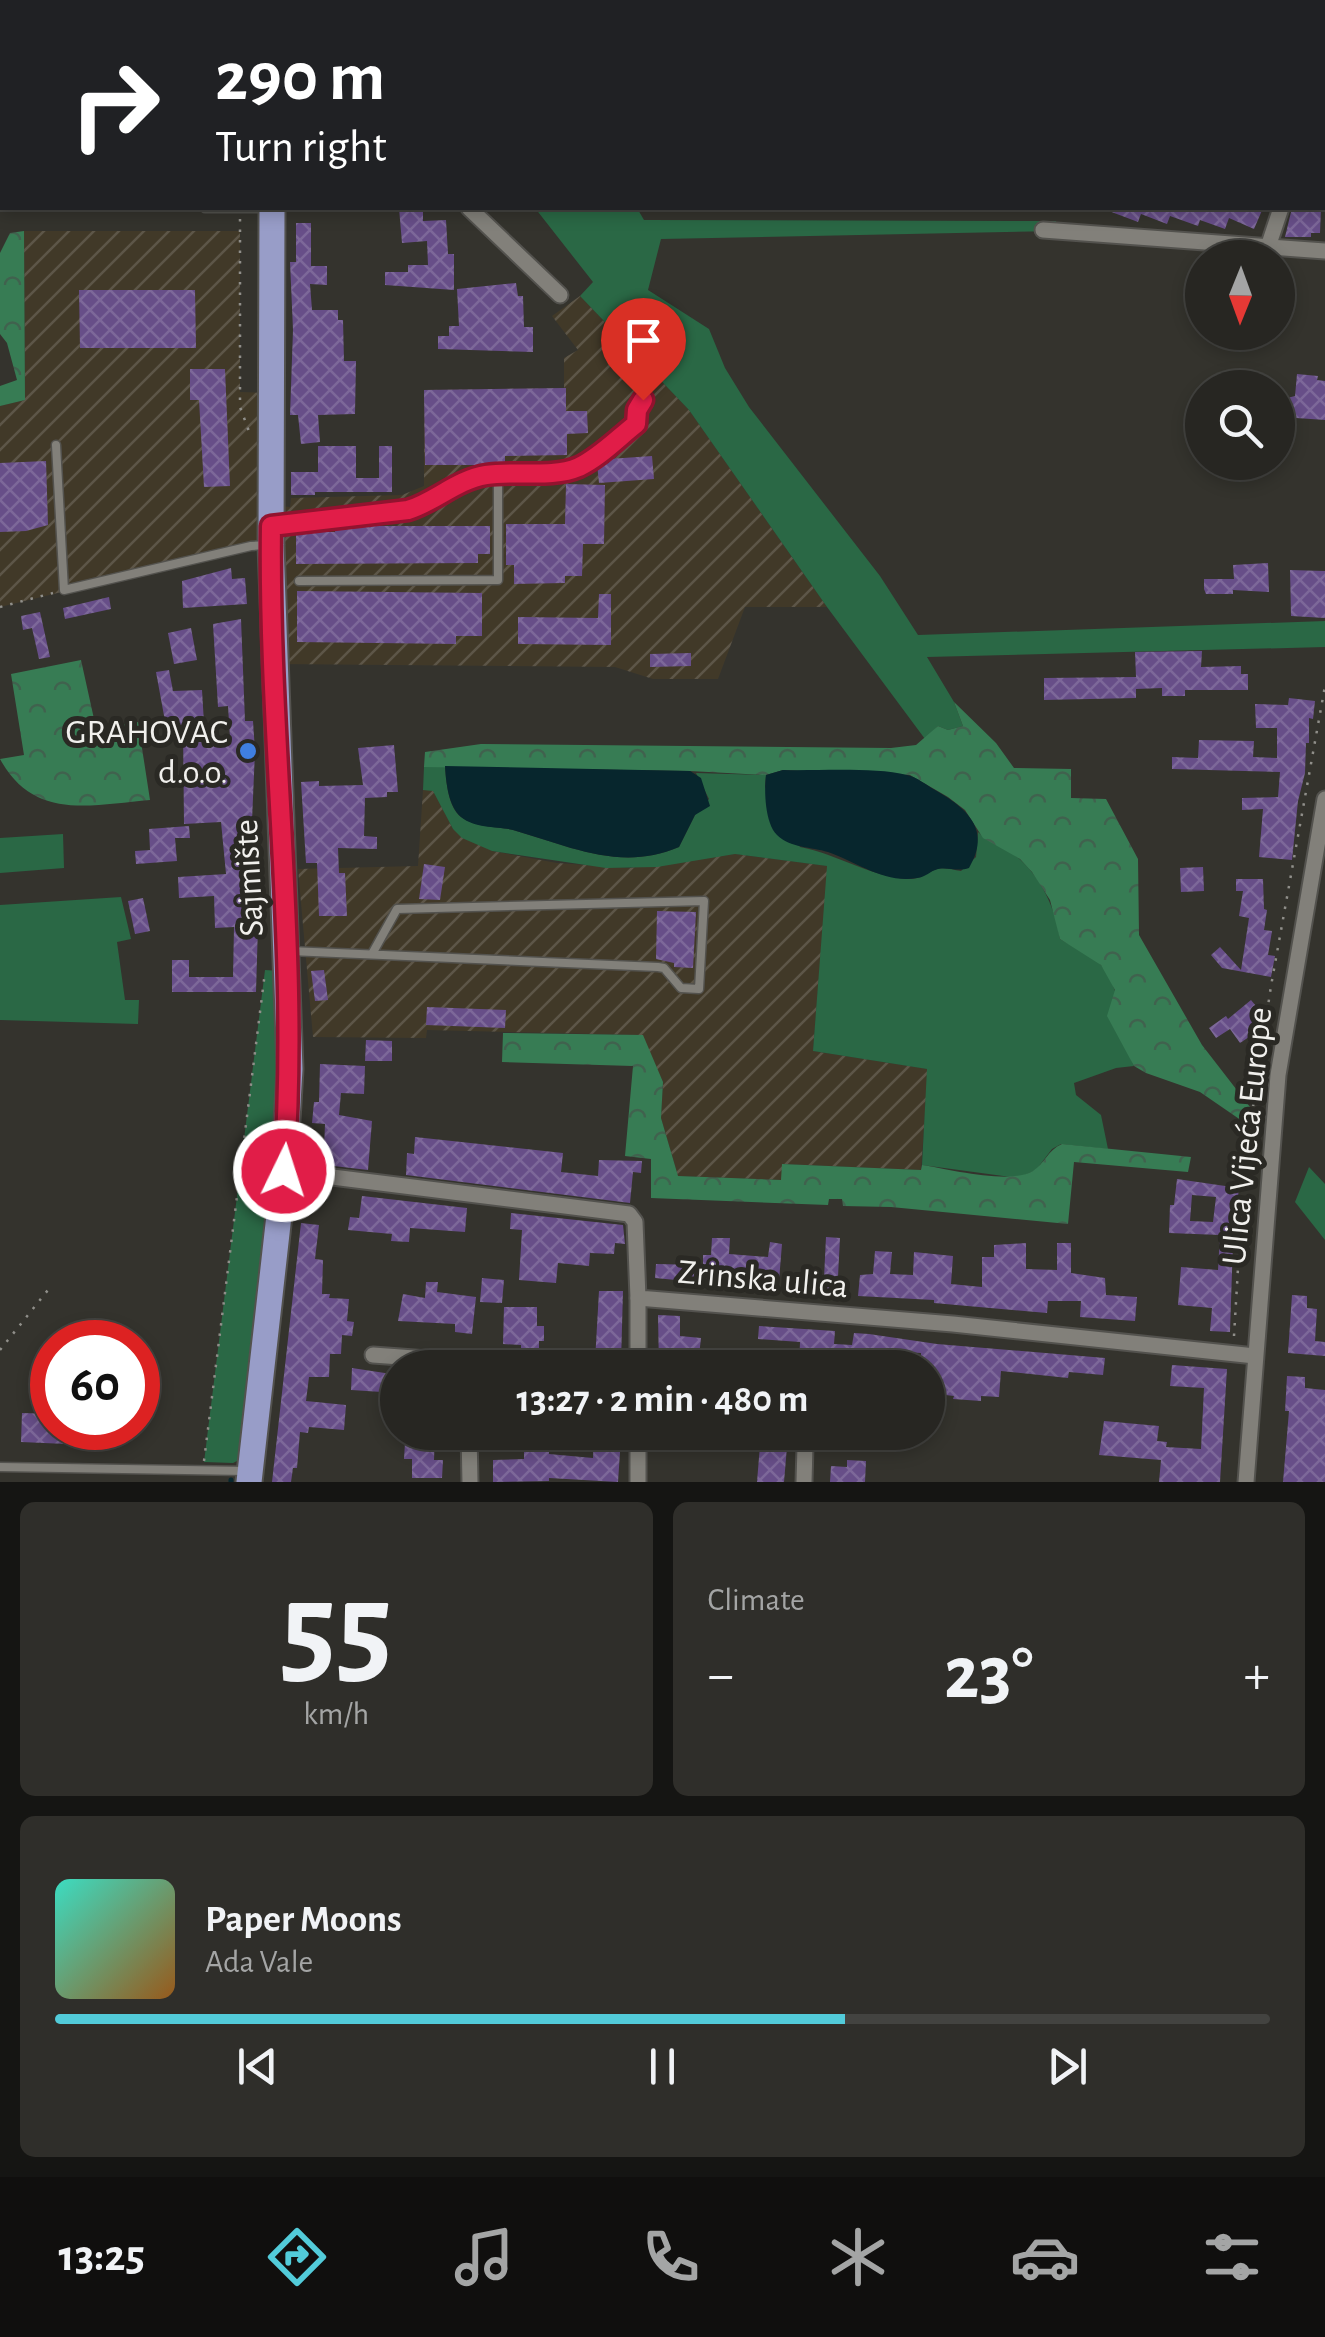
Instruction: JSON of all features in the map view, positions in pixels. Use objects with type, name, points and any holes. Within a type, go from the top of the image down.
[{"type":"main road","name":"Sajmište","points":[[250,1476],[284,1171],[290,1069],[271,536],[272,210]]},
{"type":"street","points":[[470,210],[560,295]]},
{"type":"street","points":[[1270,240],[1280,210]]},
{"type":"street","points":[[1043,230],[1185,241]]},
{"type":"street","points":[[1295,249],[1325,251]]},
{"type":"street","name":"Ulica Vijeća Europe","points":[[1246,1482],[1278,1075],[1325,799]]},
{"type":"street","name":"Zrinska ulica","points":[[284,1171],[630,1214],[635,1222],[638,1298],[953,1324],[1255,1356]]},
{"type":"street","points":[[638,1298],[638,1350]]},
{"type":"street","points":[[374,1355],[380,1355]]},
{"type":"street","points":[[469,1450],[470,1482]]},
{"type":"street","points":[[638,1450],[638,1482]]},
{"type":"street","points":[[804,1482],[805,1450]]},
{"type":"lane","points":[[56,445],[64,590],[251,546],[271,536],[408,510],[426,505],[462,482],[498,474],[578,467],[636,424],[643,400]]},
{"type":"lane","points":[[299,581],[498,580],[498,474]]},
{"type":"lane","points":[[287,950],[372,954],[658,967],[664,968],[681,988],[699,990],[704,901],[398,910],[372,954]]},
{"type":"lane","points":[[0,1467],[203,1470],[250,1476]]},
{"type":"path","points":[[240,210],[240,407],[252,438]]},
{"type":"path","points":[[0,607],[64,590]]},
{"type":"path","points":[[1234,1353],[1244,1167],[1325,686]]},
{"type":"path","points":[[203,1470],[265,970]]},
{"type":"path","points":[[0,1350],[48,1290]]},
{"type":"shaded area","points":[[24,231],[240,231],[240,392],[271,393],[271,505],[290,507],[291,498],[402,495],[424,486],[424,390],[564,388],[564,358],[578,350],[552,316],[580,296],[689,410],[827,607],[745,607],[718,679],[653,679],[615,667],[275,664],[271,546],[251,546],[0,607],[0,406],[25,400]]},
{"type":"shaded area","points":[[423,790],[433,790],[453,829],[492,851],[557,863],[629,868],[735,854],[828,866],[813,1051],[928,1069],[921,1170],[783,1164],[782,1180],[678,1176],[661,1118],[663,1082],[642,1035],[427,1030],[426,1038],[313,1037],[298,869],[418,866]]},
{"type":"green space","points":[[537,210],[638,210],[644,220],[1056,221],[1056,231],[661,239],[648,290],[709,329],[725,368],[749,407],[880,576],[918,635],[1325,621],[1325,647],[927,657],[954,702],[963,726],[948,730],[938,726],[925,739],[689,410],[580,296],[593,282]]},
{"type":"green space","points":[[24,231],[25,400],[0,406],[0,386],[17,380],[7,343],[0,334],[0,253],[10,233]]},
{"type":"green space","points":[[81,660],[96,728],[138,722],[150,800],[85,806],[47,801],[14,779],[0,759],[24,755],[11,674]]},
{"type":"green space","points":[[954,702],[996,743],[1014,768],[1071,769],[1071,798],[1106,799],[1138,859],[1139,935],[1202,1045],[1250,1107],[1248,1125],[1200,1092],[1134,1066],[1107,1016],[1115,990],[1101,965],[1060,939],[1050,900],[1032,872],[1020,859],[983,838],[965,810],[910,775],[424,767],[425,752],[481,744],[891,748],[916,745],[938,726],[948,730],[963,726]]},
{"type":"green space","points":[[445,766],[450,800],[467,821],[616,857],[658,854],[679,847],[695,815],[709,799],[696,773],[766,775],[765,787],[800,847],[893,877],[916,878],[940,868],[961,871],[976,857],[978,832],[1027,866],[1049,901],[1060,939],[1097,961],[1114,988],[1134,1066],[1074,1083],[1076,1095],[1101,1115],[1108,1149],[1061,1144],[1052,1149],[1036,1170],[1018,1178],[922,1165],[927,1069],[813,1051],[827,866],[735,854],[657,867],[606,868],[492,851],[462,838],[433,791],[423,790],[424,767]]},
{"type":"green space","points":[[63,834],[64,868],[0,873],[0,838]]},
{"type":"green space","points":[[121,897],[131,939],[117,942],[125,1000],[139,1000],[138,1024],[0,1020],[0,905]]},
{"type":"green space","points":[[265,970],[280,971],[279,1139],[241,1459],[233,1463],[204,1462]]},
{"type":"green space","points":[[503,1033],[643,1035],[663,1082],[661,1118],[678,1176],[781,1180],[782,1164],[921,1170],[922,1165],[1010,1177],[1033,1171],[1062,1144],[1191,1157],[1188,1172],[1074,1162],[1068,1224],[843,1206],[842,1199],[829,1199],[828,1205],[651,1198],[651,1159],[625,1156],[633,1066],[502,1062]]},
{"type":"green space","points":[[1309,1167],[1325,1184],[1325,1240],[1295,1202]]},
{"type":"water","points":[[445,766],[690,771],[701,778],[710,806],[695,815],[679,847],[636,857],[595,854],[467,821],[450,800]]},
{"type":"water","points":[[783,770],[879,771],[918,779],[957,804],[973,821],[978,842],[969,868],[938,869],[917,878],[894,878],[828,852],[788,842],[773,830],[765,798],[766,775]]},
{"type":"building","points":[[399,210],[423,210],[423,221],[446,220],[448,254],[454,254],[454,290],[385,285],[385,272],[408,272],[408,265],[428,265],[427,241],[402,243]]},
{"type":"building","points":[[1106,210],[1262,210],[1254,229],[1229,218],[1225,229],[1200,220],[1198,226],[1170,216],[1167,224],[1141,214],[1138,222]]},
{"type":"building","points":[[1292,210],[1321,210],[1320,233],[1285,237]]},
{"type":"building","points":[[296,223],[311,223],[311,266],[327,266],[327,285],[310,284],[312,310],[338,310],[338,320],[343,320],[344,361],[356,361],[355,414],[318,415],[320,442],[301,444],[298,415],[290,415],[290,262],[296,262]]},
{"type":"building","points":[[516,283],[518,296],[523,296],[524,327],[533,327],[533,352],[438,349],[438,336],[449,336],[449,326],[459,326],[457,289]]},
{"type":"building","points":[[79,290],[195,290],[196,348],[80,348]]},
{"type":"building","points":[[190,369],[225,369],[230,486],[204,487],[199,400],[190,400]]},
{"type":"building","points":[[1297,374],[1318,376],[1317,380],[1325,381],[1325,420],[1295,418]]},
{"type":"building","points":[[566,388],[566,411],[587,411],[588,433],[567,434],[567,455],[505,456],[505,465],[425,465],[424,390]]},
{"type":"building","points":[[318,446],[356,446],[356,478],[379,478],[379,446],[392,446],[392,492],[291,495],[291,472],[318,472]]},
{"type":"building","points":[[652,456],[654,479],[599,483],[597,464],[609,463],[609,459]]},
{"type":"building","points":[[46,461],[48,525],[0,532],[0,463]]},
{"type":"building","points":[[566,484],[605,485],[604,544],[583,544],[582,576],[565,576],[565,583],[514,584],[514,565],[506,565],[506,524],[565,524]]},
{"type":"building","points":[[335,526],[490,526],[490,554],[478,554],[478,563],[296,564],[296,532],[335,532]]},
{"type":"building","points":[[1268,563],[1269,592],[1233,590],[1233,594],[1206,594],[1204,579],[1234,579],[1233,565]]},
{"type":"building","points":[[231,568],[232,579],[245,578],[247,604],[183,608],[182,581]]},
{"type":"building","points":[[1290,570],[1325,571],[1325,618],[1291,616]]},
{"type":"building","points":[[297,591],[482,593],[482,636],[456,636],[456,644],[297,642]]},
{"type":"building","points":[[599,594],[611,594],[611,645],[518,644],[518,617],[598,618]]},
{"type":"building","points":[[109,597],[111,609],[65,619],[63,608]]},
{"type":"building","points":[[40,612],[50,657],[39,659],[32,628],[23,630],[21,616]]},
{"type":"building","points":[[241,619],[245,721],[253,721],[255,751],[252,821],[248,821],[258,926],[256,992],[172,992],[172,960],[189,960],[189,977],[233,977],[234,927],[215,928],[214,896],[179,898],[178,877],[226,874],[221,822],[184,824],[183,729],[167,732],[156,672],[169,670],[173,691],[202,690],[205,740],[230,738],[228,706],[218,707],[213,624]]},
{"type":"building","points":[[191,628],[197,660],[174,664],[168,633]]},
{"type":"building","points":[[1202,651],[1201,667],[1241,666],[1241,674],[1248,674],[1248,690],[1185,690],[1185,696],[1162,696],[1162,688],[1136,689],[1136,698],[1044,700],[1044,678],[1136,677],[1135,652]]},
{"type":"building","points":[[691,653],[691,666],[650,667],[650,654]]},
{"type":"building","points":[[1289,698],[1315,701],[1313,719],[1309,718],[1292,860],[1259,857],[1263,809],[1242,810],[1242,798],[1278,797],[1280,772],[1172,769],[1172,757],[1198,758],[1199,740],[1254,741],[1253,757],[1277,758],[1277,728],[1256,728],[1255,704],[1288,705]]},
{"type":"building","points":[[394,745],[398,792],[365,798],[364,836],[377,837],[377,849],[338,848],[339,873],[345,873],[347,916],[319,916],[317,863],[306,863],[301,782],[319,781],[319,786],[363,785],[358,748]]},
{"type":"building","points":[[189,826],[190,838],[175,838],[177,861],[136,864],[135,851],[150,850],[149,829]]},
{"type":"building","points":[[424,864],[445,867],[440,900],[419,899]]},
{"type":"building","points":[[1203,867],[1204,891],[1181,892],[1180,868]]},
{"type":"building","points":[[1236,879],[1263,879],[1267,910],[1264,930],[1272,931],[1268,955],[1275,956],[1271,977],[1222,968],[1211,955],[1220,947],[1241,970],[1249,918],[1239,916],[1243,891],[1236,891]]},
{"type":"building","points":[[143,898],[150,931],[135,934],[128,901]]},
{"type":"building","points":[[657,911],[696,912],[693,968],[674,967],[674,963],[656,959]]},
{"type":"building","points":[[324,970],[328,1000],[315,1001],[311,971]]},
{"type":"building","points":[[1251,1000],[1265,1017],[1251,1027],[1255,1033],[1240,1043],[1230,1029],[1216,1038],[1209,1028],[1226,1016],[1228,1019]]},
{"type":"building","points":[[427,1007],[506,1010],[505,1028],[426,1025]]},
{"type":"building","points":[[366,1040],[392,1041],[392,1061],[365,1061]]},
{"type":"building","points":[[320,1064],[365,1066],[364,1094],[341,1093],[339,1115],[372,1121],[368,1170],[308,1163],[310,1147],[324,1148],[325,1124],[312,1123],[314,1102],[319,1102]]},
{"type":"building","points":[[415,1137],[563,1153],[561,1172],[598,1176],[599,1160],[642,1161],[641,1173],[633,1172],[630,1203],[406,1175],[407,1153],[414,1154]]},
{"type":"building","points":[[1177,1179],[1239,1188],[1230,1332],[1210,1331],[1212,1308],[1178,1305],[1181,1267],[1218,1270],[1220,1235],[1169,1233],[1170,1205],[1174,1205]],"holes":[[[1192,1195],[1216,1197],[1213,1222],[1190,1221]]]},
{"type":"building","points":[[362,1196],[467,1208],[465,1232],[410,1228],[409,1242],[391,1241],[392,1234],[348,1230],[350,1217],[359,1218]]},
{"type":"building","points":[[511,1213],[623,1225],[625,1244],[615,1243],[614,1254],[590,1253],[589,1266],[558,1263],[556,1283],[519,1280],[522,1230],[510,1229]]},
{"type":"building","points":[[301,1223],[319,1225],[315,1259],[323,1260],[322,1294],[349,1299],[347,1321],[354,1322],[352,1336],[342,1335],[341,1354],[330,1354],[329,1377],[309,1377],[306,1401],[346,1405],[344,1430],[309,1427],[308,1433],[300,1432],[297,1468],[293,1468],[291,1482],[272,1482]]},
{"type":"building","points":[[826,1237],[840,1238],[837,1296],[814,1295],[815,1278],[824,1278]]},
{"type":"building","points":[[712,1238],[730,1238],[729,1254],[768,1257],[770,1242],[782,1244],[779,1281],[754,1279],[754,1284],[722,1282],[690,1287],[676,1286],[676,1280],[655,1278],[656,1264],[703,1265],[703,1255],[711,1255]]},
{"type":"building","points":[[1026,1243],[1026,1269],[1057,1270],[1057,1243],[1071,1243],[1071,1273],[1105,1278],[1106,1295],[1137,1297],[1135,1321],[1080,1317],[1081,1301],[1048,1301],[1047,1313],[858,1296],[860,1275],[873,1274],[875,1251],[892,1252],[890,1274],[913,1275],[914,1252],[953,1256],[951,1284],[982,1287],[982,1257],[994,1257],[994,1245]]},
{"type":"building","points":[[482,1278],[504,1280],[502,1303],[480,1302]]},
{"type":"building","points":[[426,1282],[438,1282],[437,1292],[476,1297],[472,1334],[455,1332],[455,1324],[398,1321],[403,1294],[425,1298]]},
{"type":"building","points":[[599,1291],[623,1291],[621,1350],[596,1350]]},
{"type":"building","points":[[1292,1295],[1307,1296],[1307,1308],[1317,1309],[1315,1341],[1325,1342],[1325,1356],[1288,1353]]},
{"type":"building","points":[[504,1307],[537,1307],[537,1326],[544,1326],[544,1341],[539,1341],[539,1350],[503,1344]]},
{"type":"building","points":[[658,1315],[680,1316],[680,1336],[701,1338],[700,1350],[659,1350]]},
{"type":"building","points":[[759,1326],[835,1331],[834,1344],[852,1345],[854,1333],[1105,1358],[1103,1375],[1069,1372],[1068,1378],[1001,1371],[999,1397],[981,1396],[981,1401],[945,1395],[945,1350],[800,1350],[800,1342],[758,1339]]},
{"type":"building","points":[[1172,1365],[1227,1369],[1220,1482],[1159,1482],[1161,1460],[1099,1455],[1104,1421],[1159,1426],[1157,1441],[1167,1442],[1166,1447],[1201,1449],[1204,1388],[1170,1386]]},
{"type":"building","points":[[352,1368],[380,1372],[380,1392],[351,1390]]},
{"type":"building","points":[[1287,1376],[1305,1377],[1305,1388],[1325,1390],[1325,1482],[1283,1482],[1289,1411],[1285,1411]]},
{"type":"building","points":[[22,1413],[30,1413],[30,1442],[21,1442]]},
{"type":"building","points":[[405,1450],[434,1450],[434,1460],[443,1460],[442,1478],[412,1478],[412,1459],[404,1459]]},
{"type":"building","points":[[524,1450],[593,1458],[593,1450],[620,1450],[618,1482],[549,1478],[493,1482],[493,1460],[524,1459]]},
{"type":"building","points":[[760,1450],[787,1450],[784,1482],[757,1482]]},
{"type":"building","points":[[847,1460],[866,1461],[865,1482],[830,1482],[831,1466],[847,1467]]},
{"type":"place","name":"GRAHOVAC d.o.o.","points":[[248,751]]},
{"type":"route","points":[[284,1171],[290,1012],[271,526],[408,510],[426,505],[462,482],[485,475],[578,467],[636,424],[643,400]]}]
